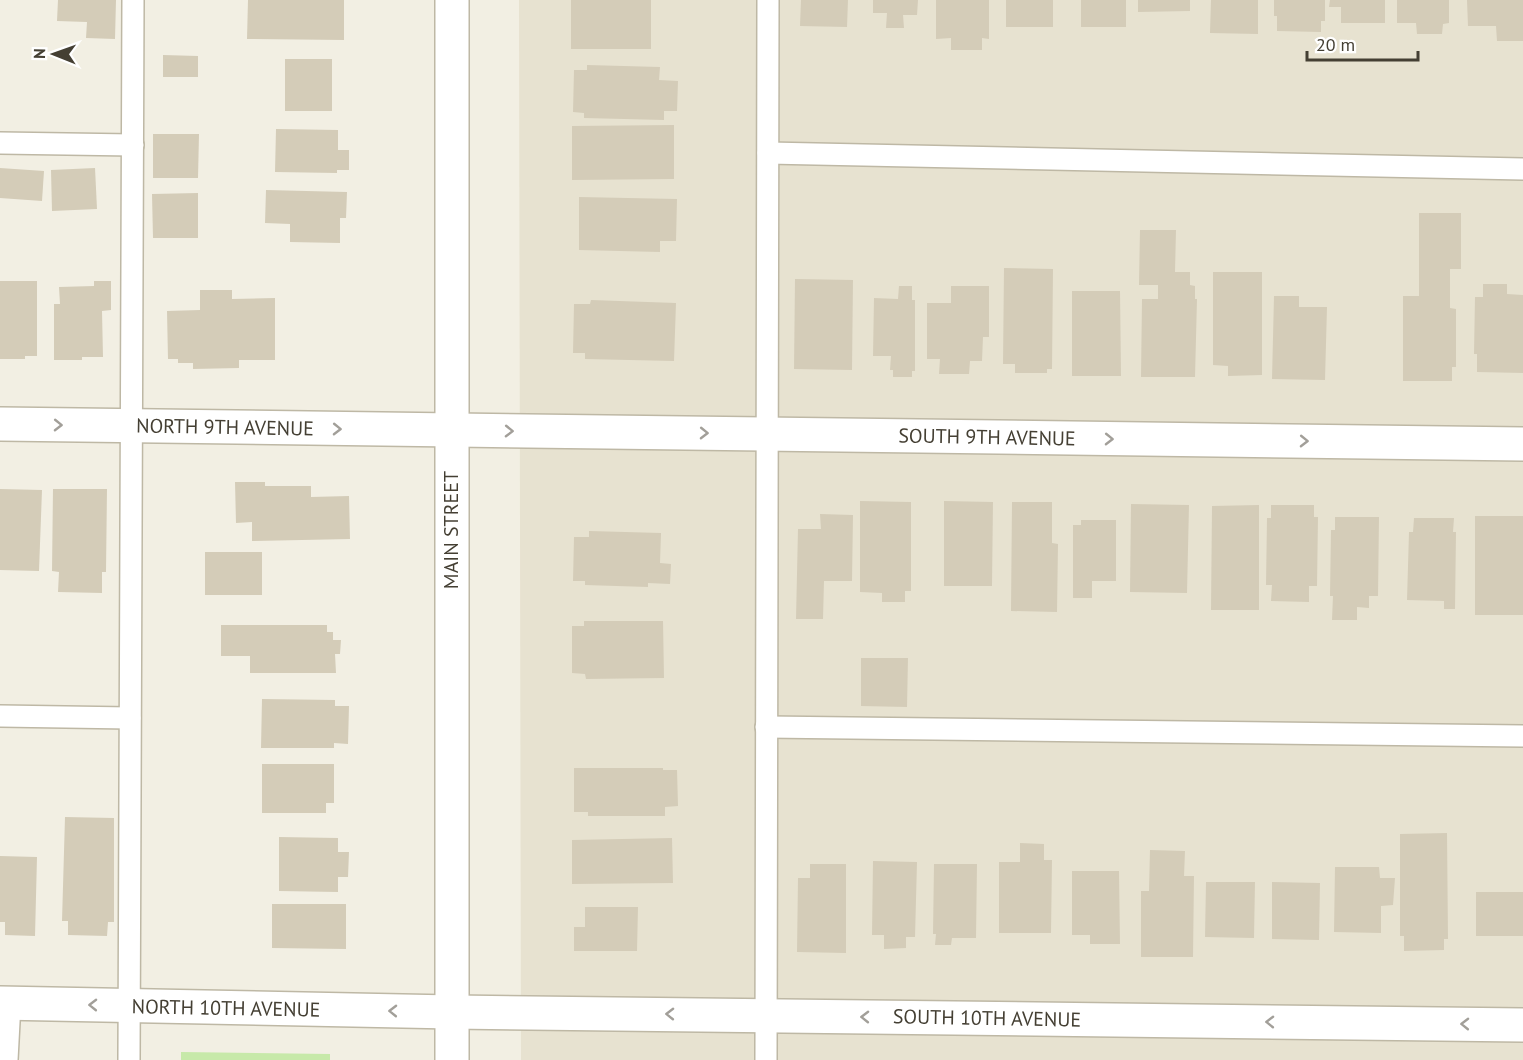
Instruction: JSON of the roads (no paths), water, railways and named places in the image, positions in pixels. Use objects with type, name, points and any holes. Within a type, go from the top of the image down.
[{"type":"street","name":"MAIN STREET","points":[[452,0],[452,1060]]},
{"type":"street","name":"NORTH 9TH AVENUE","points":[[0,424],[451,430]]},
{"type":"street","name":"SOUTH 9TH AVENUE","points":[[451,430],[1523,444]]},
{"type":"street","name":"NORTH 10TH AVENUE","points":[[5,1003],[452,1012]]},
{"type":"street","name":"SOUTH 10TH AVENUE","points":[[452,1012],[1523,1025]]},
{"type":"lane","points":[[129,1060],[134,0]]},
{"type":"lane","points":[[766,1060],[768,0]]},
{"type":"lane","points":[[0,143],[133,145]]},
{"type":"lane","points":[[768,153],[1523,170]]},
{"type":"lane","points":[[0,716],[130,718]]},
{"type":"lane","points":[[766,727],[1523,736]]},
{"type":"lane","points":[[5,1003],[7,1060]]}]
